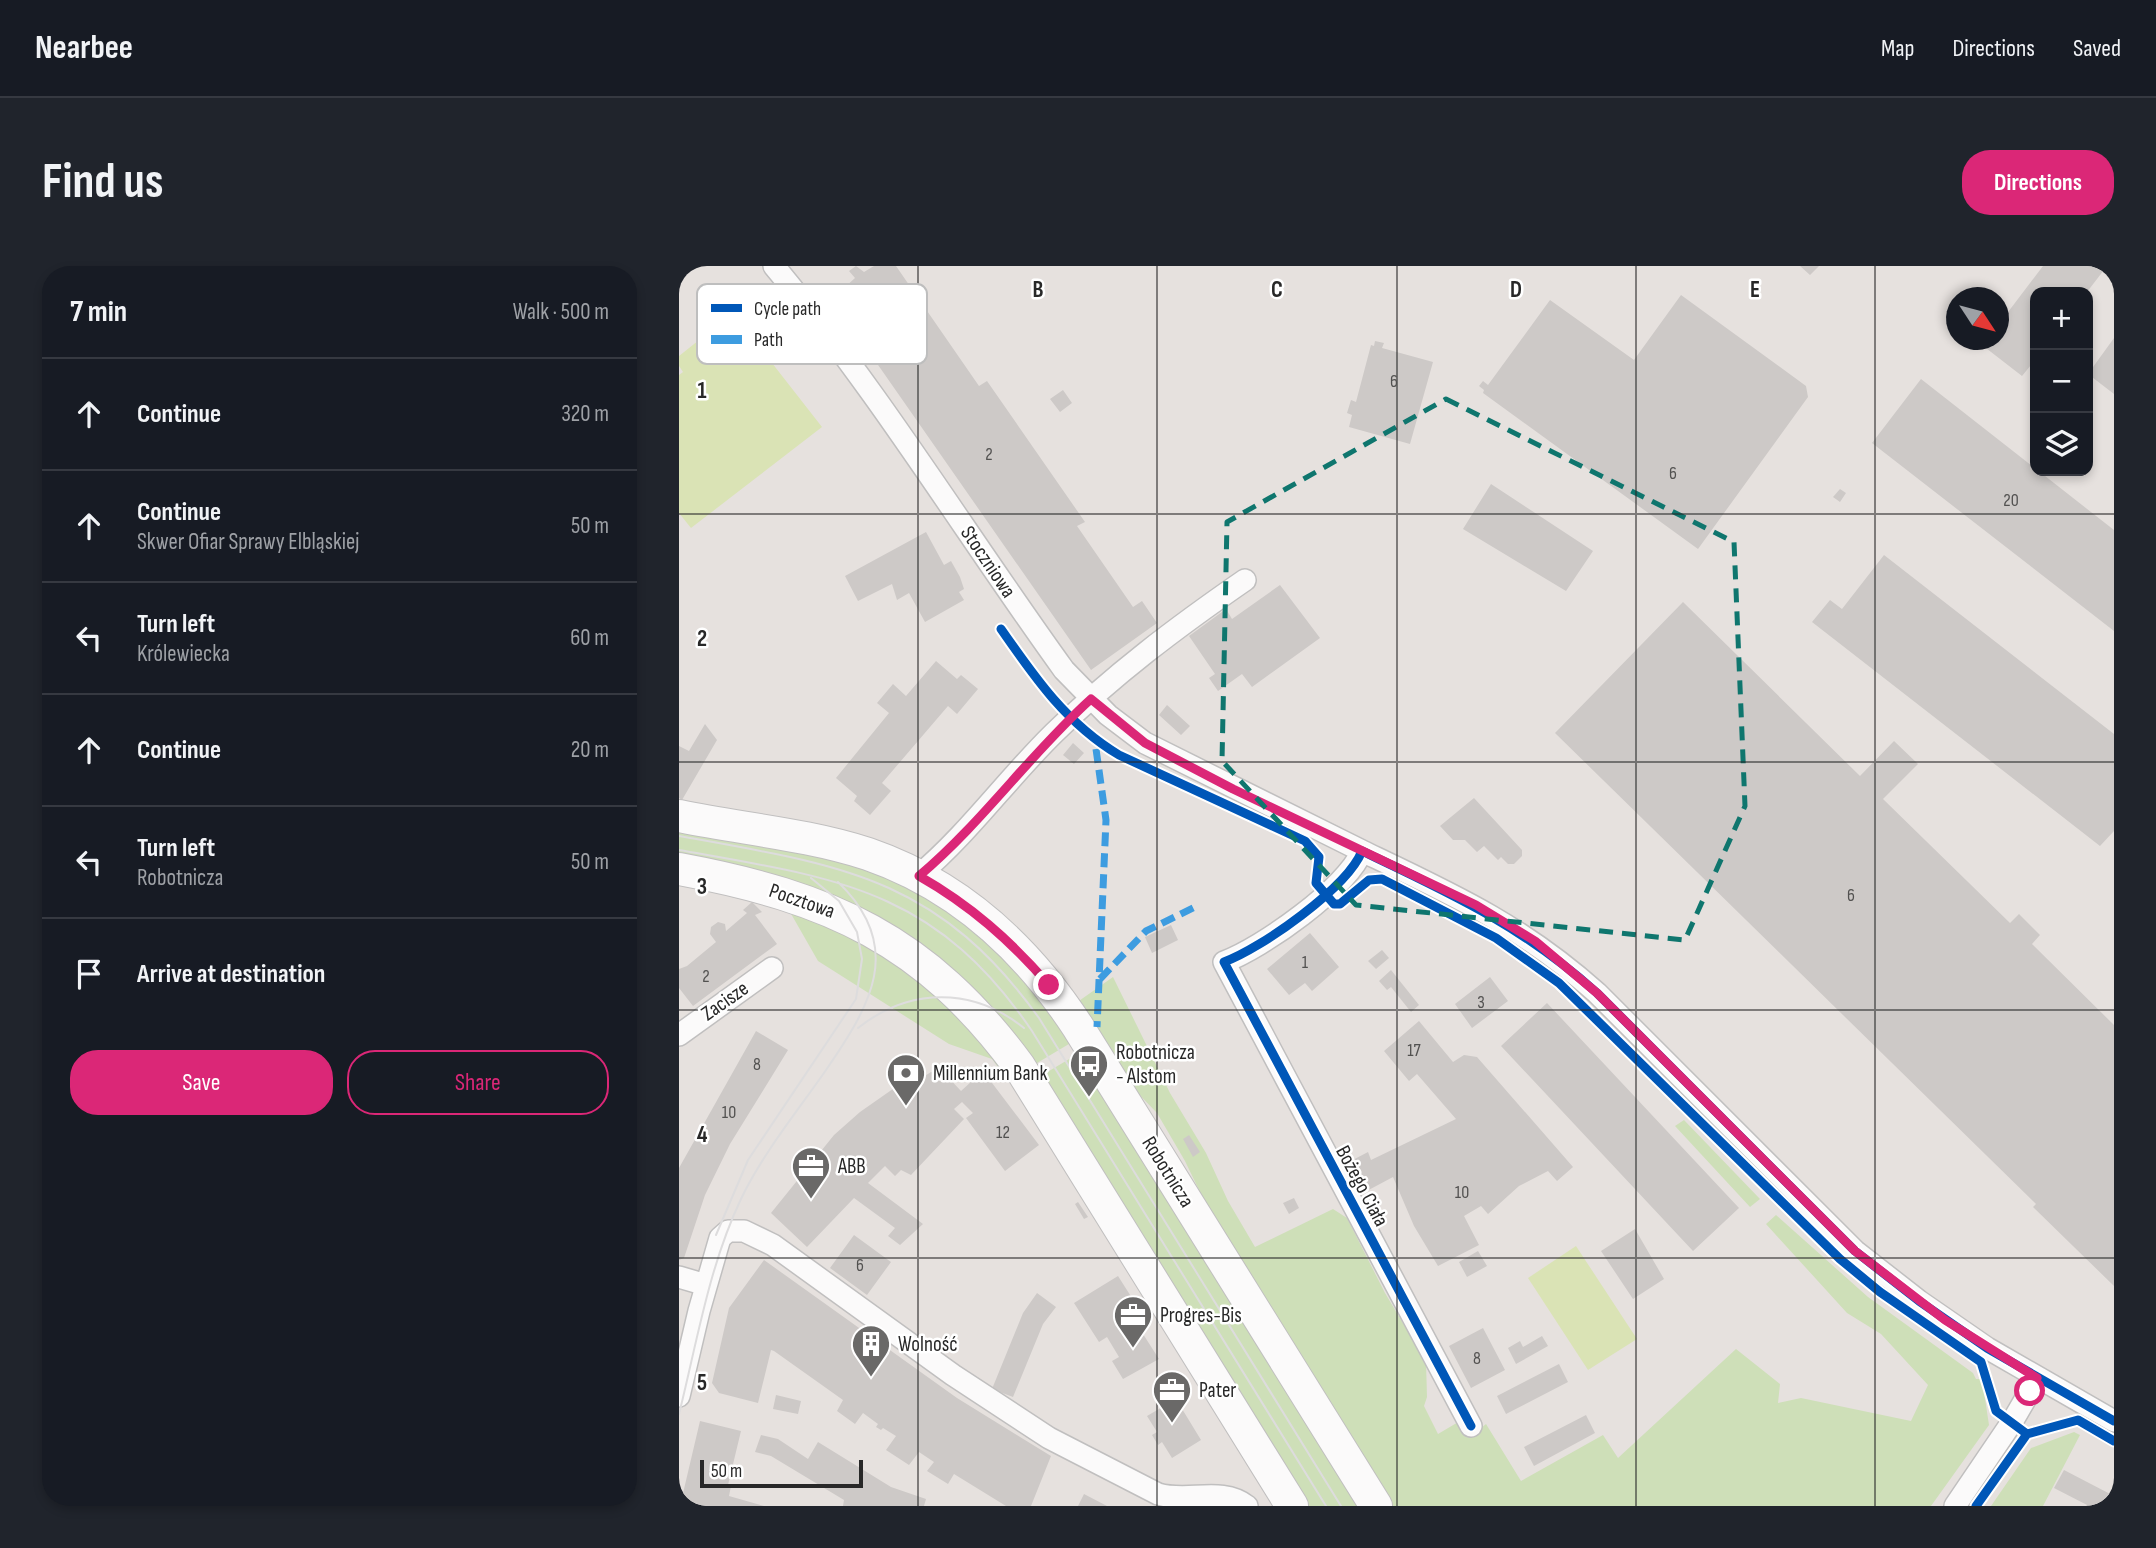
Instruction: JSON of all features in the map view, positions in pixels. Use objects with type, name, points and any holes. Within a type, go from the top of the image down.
[{"type":"main road","points":[[679,816],[843,847],[919,876]]},
{"type":"main road","name":"Pocztowa","points":[[679,869],[752,884],[812,901],[870,929],[915,958],[968,1003],[1019,1066],[1292,1506]]},
{"type":"main road","name":"Robotnicza","points":[[919,876],[961,902],[999,932],[1032,965],[1064,1005],[1376,1506]]},
{"type":"street","name":"Stoczniowa","points":[[774,266],[789,284]]},
{"type":"street","name":"Stoczniowa","points":[[850,364],[1064,670],[1091,699],[1139,739],[1361,854],[1476,905],[1560,961],[1606,1002],[1855,1251],[1945,1320],[2037,1378],[2114,1421]]},
{"type":"street","points":[[919,876],[965,832],[1053,734],[1091,699],[1163,638],[1245,580]]},
{"type":"street","name":"Bożego Ciała","points":[[1361,854],[1348,874],[1261,946],[1224,962],[1471,1426]]},
{"type":"street","name":"Zacisze","points":[[679,1035],[772,968]]},
{"type":"street","points":[[679,1396],[720,1238],[728,1231],[744,1231],[773,1245],[943,1368],[1049,1438],[1158,1494],[1172,1498],[1231,1496],[1247,1506]]},
{"type":"street","points":[[679,1277],[706,1285]]},
{"type":"street","points":[[1955,1506],[2013,1422],[2037,1378]]},
{"type":"highlighted area","points":[[1446,399],[1734,542],[1745,806],[1685,940],[1356,905],[1222,761],[1227,522]]},
{"type":"green space","points":[[697,342],[697,364],[773,364],[822,427],[691,528],[679,513],[679,375],[683,372],[679,366],[679,356]]},
{"type":"green space","points":[[679,829],[814,851],[915,887],[989,938],[1074,1041],[1032,1066],[956,976],[679,858]]},
{"type":"green space","points":[[786,905],[799,909],[918,974],[1014,1078],[1008,1081],[992,1059],[949,1044],[818,961]]},
{"type":"green space","points":[[1113,977],[1170,1093],[1206,1153],[1228,1201],[1255,1247],[1333,1209],[1347,1218],[1385,1293],[1426,1362],[1427,1397],[1424,1406],[1438,1434],[1460,1421],[1470,1437],[1486,1424],[1521,1481],[1603,1435],[1618,1458],[1736,1349],[1780,1384],[1778,1403],[1801,1398],[1911,1421],[1928,1385],[1881,1334],[1847,1313],[1766,1224],[1776,1215],[1868,1297],[1973,1373],[1976,1379],[1982,1379],[1989,1425],[1931,1506],[1388,1506],[1223,1240],[1185,1161],[1157,1113],[1130,1085],[1076,1003]]},
{"type":"green space","points":[[1081,1052],[1361,1506],[1306,1506],[1039,1077]]},
{"type":"green space","points":[[1684,1120],[1760,1199],[1750,1207],[1675,1126]]},
{"type":"green space","points":[[1576,1246],[1637,1339],[1588,1370],[1528,1278]]},
{"type":"green space","points":[[2074,1432],[2080,1435],[2043,1506],[1991,1506],[2031,1448]]},
{"type":"building","points":[[856,266],[864,272],[874,266],[896,266],[908,284],[848,284],[855,278],[849,271]]},
{"type":"building","points":[[1800,266],[1819,266],[1810,275]]},
{"type":"building","points":[[2043,266],[2107,266],[2091,287],[2030,287],[2030,366],[2022,376],[1988,350],[2009,350],[2009,311]]},
{"type":"building","points":[[1681,295],[1806,386],[1808,397],[1698,549],[1483,393],[1484,390],[1479,386],[1483,381],[1488,385],[1550,300],[1634,360]]},
{"type":"building","points":[[927,311],[979,386],[987,381],[1085,522],[1077,526],[1133,607],[1142,601],[1157,623],[1091,670],[877,364],[927,364]]},
{"type":"building","points":[[2114,338],[2114,394],[2093,378],[2093,367]]},
{"type":"building","points":[[1375,341],[1384,343],[1382,348],[1433,362],[1410,444],[1349,427],[1352,415],[1347,413],[1351,400],[1356,402],[1371,345],[1374,346]]},
{"type":"building","points":[[1921,379],[2030,464],[2030,476],[2045,476],[2114,530],[2114,631],[1872,443]]},
{"type":"building","points":[[1063,390],[1072,403],[1060,412],[1050,399]]},
{"type":"building","points":[[1491,484],[1593,551],[1566,591],[1463,529]]},
{"type":"building","points":[[1840,489],[1846,493],[1840,502],[1833,497]]},
{"type":"building","points":[[926,532],[944,565],[951,561],[960,577],[964,589],[959,592],[964,600],[925,622],[909,593],[897,600],[892,584],[858,601],[845,576]]},
{"type":"building","points":[[1884,555],[2114,734],[2114,831],[2100,846],[1812,622],[1830,600],[1842,609]]},
{"type":"building","points":[[1280,585],[1320,638],[1252,687],[1242,674],[1218,691],[1209,678],[1215,674],[1189,636],[1226,609],[1232,619]]},
{"type":"building","points":[[1683,602],[1860,776],[1894,741],[1918,764],[1883,799],[2010,923],[2019,914],[2040,935],[2032,944],[2114,1025],[2114,1286],[2033,1207],[2036,1204],[1555,733]]},
{"type":"building","points":[[936,661],[957,679],[961,675],[978,689],[957,714],[948,706],[882,783],[891,791],[870,815],[854,801],[857,796],[836,778],[889,713],[877,703],[893,684],[906,696]]},
{"type":"building","points":[[1167,705],[1190,726],[1181,735],[1159,715]]},
{"type":"building","points":[[705,724],[717,740],[682,800],[679,798],[679,746],[689,751]]},
{"type":"building","points":[[1073,743],[1084,753],[1074,764],[1063,755]]},
{"type":"building","points":[[1474,798],[1522,850],[1522,856],[1514,864],[1508,864],[1501,857],[1498,860],[1484,846],[1477,852],[1465,840],[1453,840],[1440,826]]},
{"type":"building","points":[[752,902],[762,912],[755,915],[777,944],[693,1006],[679,988],[679,969],[687,966],[716,942],[710,934],[711,927],[718,922],[725,924],[726,931],[747,913],[743,910]]},
{"type":"building","points":[[1171,925],[1178,940],[1152,953],[1145,937]]},
{"type":"building","points":[[1310,933],[1339,967],[1312,991],[1305,983],[1289,995],[1267,969]]},
{"type":"building","points":[[1382,950],[1389,958],[1376,969],[1368,961]]},
{"type":"building","points":[[1391,970],[1419,1005],[1411,1012],[1391,987],[1387,990],[1379,981]]},
{"type":"building","points":[[1490,977],[1508,1001],[1472,1028],[1455,1004]]},
{"type":"building","points":[[1547,1003],[1739,1208],[1693,1251],[1501,1046]]},
{"type":"building","points":[[1419,1021],[1453,1062],[1464,1055],[1477,1057],[1573,1167],[1557,1181],[1548,1171],[1519,1186],[1488,1214],[1481,1206],[1464,1216],[1479,1245],[1438,1266],[1414,1226],[1393,1177],[1363,1193],[1347,1163],[1368,1152],[1371,1160],[1456,1119],[1417,1074],[1409,1081],[1384,1051]]},
{"type":"building","points":[[756,1031],[788,1050],[730,1144],[705,1195],[684,1258],[679,1260],[679,1168]]},
{"type":"building","points":[[983,1071],[1039,1145],[1005,1171],[966,1118],[973,1113],[962,1102],[954,1109],[964,1119],[911,1175],[901,1170],[895,1176],[885,1166],[868,1183],[923,1224],[900,1245],[888,1236],[895,1228],[854,1198],[807,1247],[771,1213],[834,1135],[860,1112],[910,1077],[920,1079],[931,1072],[947,1076],[961,1091]]},
{"type":"building","points":[[1189,1135],[1200,1152],[1193,1157],[1183,1139]]},
{"type":"building","points":[[1294,1198],[1299,1208],[1289,1214],[1283,1203]]},
{"type":"building","points":[[1078,1202],[1088,1217],[1084,1219],[1075,1204]]},
{"type":"building","points":[[1635,1229],[1664,1279],[1633,1299],[1601,1251]]},
{"type":"building","points":[[854,1235],[891,1262],[867,1295],[830,1268]]},
{"type":"building","points":[[1478,1251],[1487,1266],[1467,1277],[1459,1262]]},
{"type":"building","points":[[764,1260],[957,1398],[1051,1456],[1031,1506],[1006,1506],[954,1474],[948,1484],[927,1471],[934,1462],[919,1452],[909,1465],[886,1450],[896,1436],[876,1427],[878,1424],[863,1413],[855,1424],[837,1411],[843,1400],[774,1351],[771,1350],[758,1403],[719,1393],[712,1383],[729,1308]]},
{"type":"building","points":[[1118,1276],[1139,1309],[1127,1317],[1130,1323],[1134,1320],[1159,1359],[1123,1379],[1112,1361],[1119,1357],[1107,1337],[1099,1342],[1074,1303]]},
{"type":"building","points":[[1037,1293],[1056,1307],[1043,1324],[1013,1397],[992,1389],[1023,1313]]},
{"type":"building","points":[[1483,1328],[1505,1370],[1471,1388],[1449,1346]]},
{"type":"building","points":[[1542,1336],[1548,1346],[1516,1364],[1508,1348],[1520,1341],[1523,1347]]},
{"type":"building","points":[[1559,1364],[1568,1382],[1506,1414],[1497,1396]]},
{"type":"building","points":[[776,1395],[801,1401],[798,1414],[773,1409]]},
{"type":"building","name":"Pater","points":[[1176,1399],[1201,1440],[1172,1458],[1162,1442],[1158,1445],[1152,1435],[1157,1432],[1147,1416]]},
{"type":"building","points":[[1586,1415],[1595,1433],[1534,1466],[1524,1447]]},
{"type":"building","points":[[700,1421],[741,1431],[728,1485],[731,1486],[729,1496],[764,1506],[680,1506]]},
{"type":"building","points":[[761,1435],[778,1439],[808,1459],[818,1442],[891,1487],[926,1499],[924,1506],[843,1506],[844,1500],[771,1456],[755,1452]]},
{"type":"building","points":[[2064,1470],[2114,1496],[2114,1506],[2089,1506],[2054,1488]]},
{"type":"building","points":[[1084,1494],[1107,1506],[1078,1506]]},
{"type":"tram line","points":[[679,836],[789,857],[837,869],[881,885],[923,906],[962,934],[1001,971],[1039,1018],[1341,1506]]},
{"type":"tram line","points":[[679,850],[787,870],[878,897],[919,918],[958,946],[995,983],[1032,1031],[1326,1506]]},
{"type":"tram line","points":[[716,1235],[748,1160],[856,999],[862,959],[857,932],[839,901],[811,878]]},
{"type":"tram line","points":[[679,1414],[712,1277],[741,1199],[770,1149],[842,1046],[867,1000],[874,976],[876,953],[871,930],[859,906],[838,882]]},
{"type":"tram line","points":[[858,1028],[899,1005],[941,997],[984,1005],[1024,1028]]},
{"type":"marked path","points":[[1096,749],[1106,820],[1097,1027]]},
{"type":"marked path","points":[[1100,979],[1146,931],[1197,906]]},
{"type":"cycle path","points":[[1001,629],[1053,699],[1100,743],[1119,755],[1305,841],[1319,857],[1316,883],[1334,904],[1340,904],[1369,880],[1382,879],[1496,938],[1559,983],[1840,1259],[1880,1292],[1981,1362],[1996,1411],[2027,1434]]},
{"type":"cycle path","points":[[1471,1426],[1224,962],[1259,944],[1322,899],[1353,866],[1362,851],[1485,913],[1569,969],[1597,993],[1855,1251],[1919,1301],[1987,1348],[2114,1421]]},
{"type":"cycle path","points":[[1976,1506],[2027,1434],[2078,1420],[2114,1441]]},
{"type":"place","name":"Robotnicza - Alstom","points":[[1089,1098]]},
{"type":"place","name":"Millennium Bank","points":[[906,1107]]},
{"type":"place","name":"ABB","points":[[811,1200]]},
{"type":"place","name":"Progres-Bis","points":[[1133,1349]]},
{"type":"place","name":"Wolność","points":[[871,1378]]},
{"type":"place","name":"Pater","points":[[1172,1424]]},
{"type":"route","points":[[1049,985],[1016,948],[979,915],[919,876],[937,861],[995,800],[1053,734],[1091,699],[1145,743],[1233,789],[1476,905],[1535,941],[1597,993],[1855,1251],[1945,1320],[2037,1378],[2030,1391]]}]
